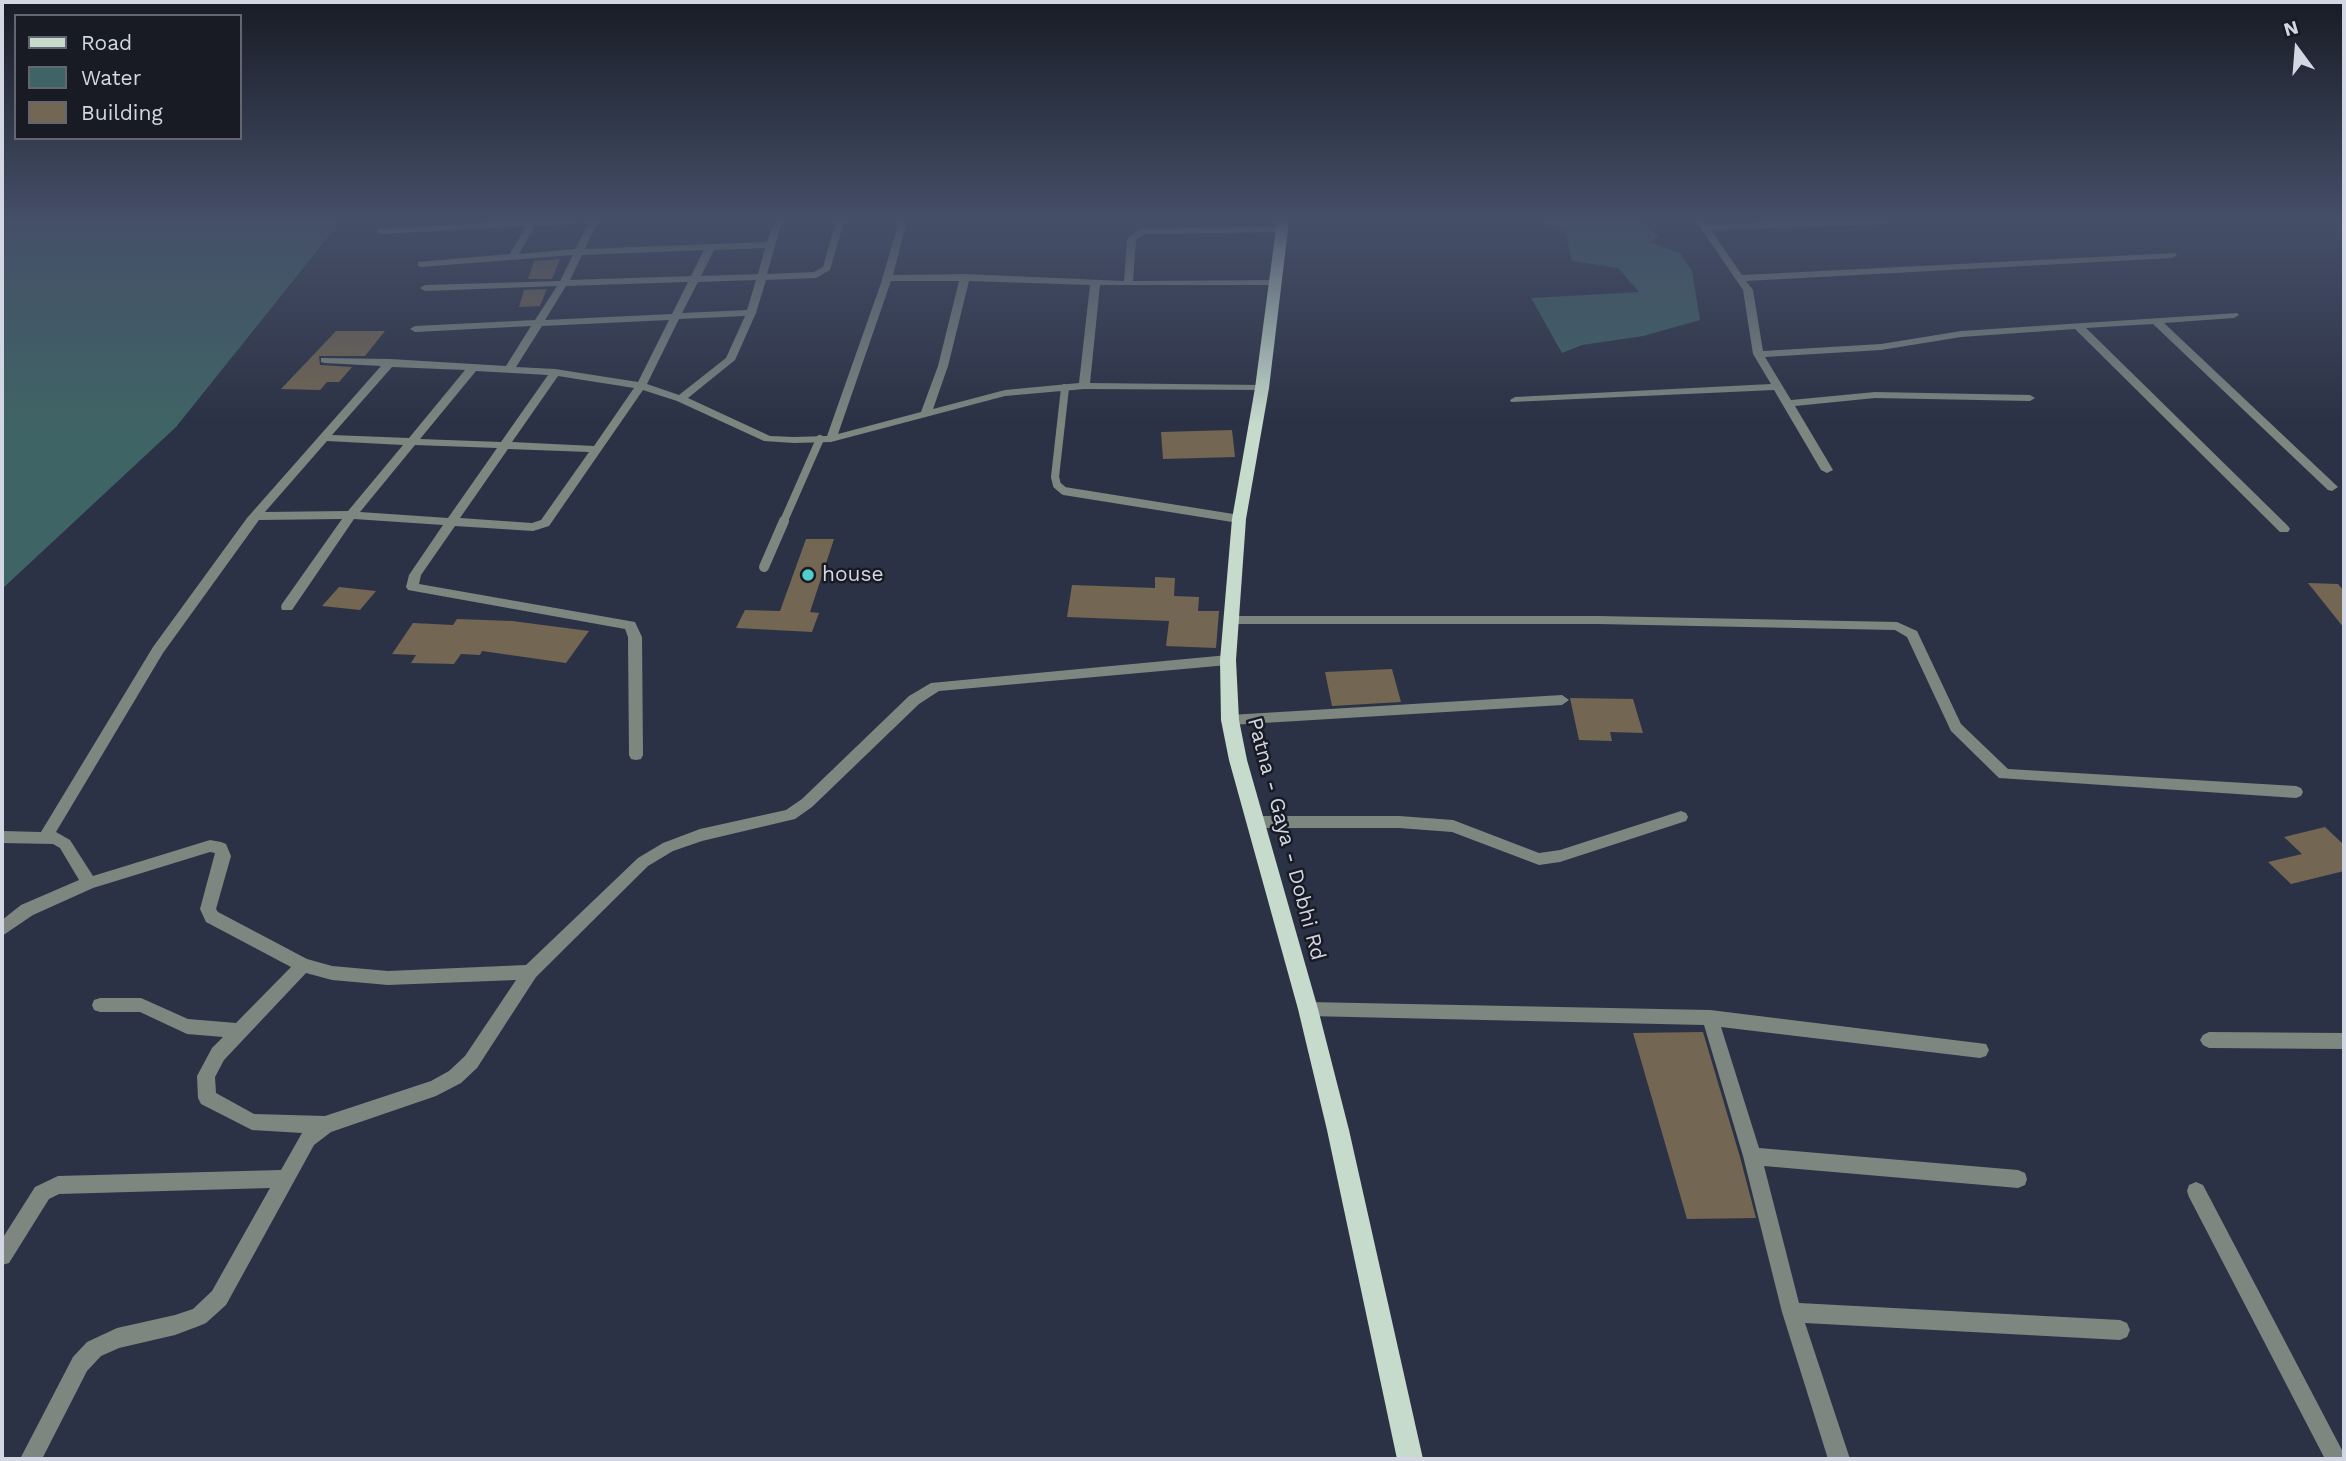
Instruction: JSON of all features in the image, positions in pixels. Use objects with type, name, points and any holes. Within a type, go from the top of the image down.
[{"type":"main road","name":"Patna - Gaya - Dobhi Rd","points":[[1275,289],[1262,388],[1239,519],[1228,660],[1230,720],[1254,822],[1308,1009],[1410,1459]]},
{"type":"street","points":[[509,370],[560,289]]},
{"type":"street","points":[[257,516],[351,515],[533,527],[545,523],[594,449],[641,386],[689,289]]},
{"type":"street","points":[[681,399],[730,360],[751,313],[757,289]]},
{"type":"street","points":[[825,439],[883,289]]},
{"type":"street","points":[[926,412],[943,366],[962,289]]},
{"type":"street","points":[[1084,386],[1094,289]]},
{"type":"street","points":[[1746,289],[1758,354],[1826,470]]},
{"type":"street","points":[[415,329],[751,313]]},
{"type":"street","points":[[1758,354],[1869,348],[1961,334],[2234,315]]},
{"type":"street","points":[[2155,320],[2332,487]]},
{"type":"street","points":[[2077,325],[2284,530]]},
{"type":"street","points":[[325,360],[390,362],[471,370],[555,372],[641,386],[681,399],[768,439],[825,439],[1005,393],[1084,386],[1262,388]]},
{"type":"street","points":[[45,838],[158,650],[257,516],[390,362]]},
{"type":"street","points":[[287,607],[351,515],[471,370]]},
{"type":"street","points":[[555,372],[415,575],[412,587],[621,622],[634,629],[636,755]]},
{"type":"street","points":[[1516,400],[1778,387]]},
{"type":"street","points":[[1787,404],[1887,394],[2030,398]]},
{"type":"street","points":[[324,438],[594,449]]},
{"type":"street","points":[[1230,620],[1598,620],[1897,626],[1912,634],[1956,727],[2004,774],[2295,792]]},
{"type":"street","points":[[32,1459],[79,1364],[94,1349],[117,1338],[175,1325],[199,1316],[219,1298],[308,1139],[325,1125],[436,1087],[456,1077],[471,1062],[530,972],[643,862],[668,847],[700,835],[790,815],[807,803],[914,701],[936,686],[1228,660]]},
{"type":"street","points":[[1230,720],[1562,700]]},
{"type":"street","points":[[1254,822],[1399,822],[1452,826],[1539,859],[1560,856],[1681,817]]},
{"type":"street","points":[[2,836],[57,838],[65,844],[89,883]]},
{"type":"street","points":[[2,929],[27,909],[89,883],[198,848],[221,848],[223,856],[208,909],[212,917],[303,965],[332,973],[388,978],[530,972]]},
{"type":"street","points":[[303,965],[237,1031],[218,1054],[206,1076],[207,1098],[252,1122],[325,1125]]},
{"type":"street","points":[[100,1004],[141,1005],[195,1028],[237,1031]]},
{"type":"street","points":[[1308,1009],[1710,1018],[1980,1050]]},
{"type":"street","points":[[1710,1018],[1752,1157],[1792,1312],[1839,1459]]},
{"type":"street","points":[[2209,1040],[2344,1041]]},
{"type":"street","points":[[1752,1157],[2018,1179]]},
{"type":"street","points":[[2,1256],[42,1193],[58,1185],[284,1179]]},
{"type":"street","points":[[2196,1191],[2336,1459]]},
{"type":"street","points":[[1792,1312],[2120,1330]]},
{"type":"lane","points":[[1065,388],[1055,477],[1057,485],[1064,491],[1239,519]]},
{"type":"lane","points":[[764,567],[825,439]]},
{"type":"water","points":[[2,289],[286,289],[176,427],[2,589]]},
{"type":"water","points":[[1637,289],[1695,289],[1700,320],[1643,336],[1582,345],[1562,353],[1531,298],[1639,292]]},
{"type":"building","points":[[547,289],[540,306],[519,307],[524,290]]},
{"type":"building","points":[[336,331],[385,331],[365,356],[319,356],[320,365],[352,367],[339,382],[327,382],[320,390],[281,389]]},
{"type":"building","points":[[1232,430],[1235,457],[1163,459],[1161,432]]},
{"type":"building","points":[[806,539],[834,539],[810,612],[819,613],[812,632],[736,628],[745,610],[780,611]]},
{"type":"building","points":[[1155,577],[1175,578],[1174,596],[1199,597],[1198,611],[1219,611],[1216,648],[1166,646],[1169,621],[1067,617],[1072,585],[1155,588]]},
{"type":"building","points":[[2308,583],[2338,584],[2344,591],[2344,628]]},
{"type":"building","points":[[339,587],[376,591],[360,610],[322,606]]},
{"type":"building","points":[[457,619],[512,621],[589,631],[566,663],[482,651],[480,655],[461,654],[454,664],[411,663],[416,655],[392,654],[413,623],[453,625]]},
{"type":"building","points":[[1392,669],[1401,702],[1332,706],[1325,672]]},
{"type":"building","points":[[1570,698],[1633,699],[1643,733],[1610,732],[1612,741],[1579,740]]},
{"type":"building","points":[[2325,827],[2344,845],[2344,871],[2291,884],[2268,862],[2302,854],[2284,837]]},
{"type":"building","points":[[1703,1032],[1756,1218],[1687,1219],[1633,1033]]},
{"type":"place","name":"house","points":[[808,575]]}]
